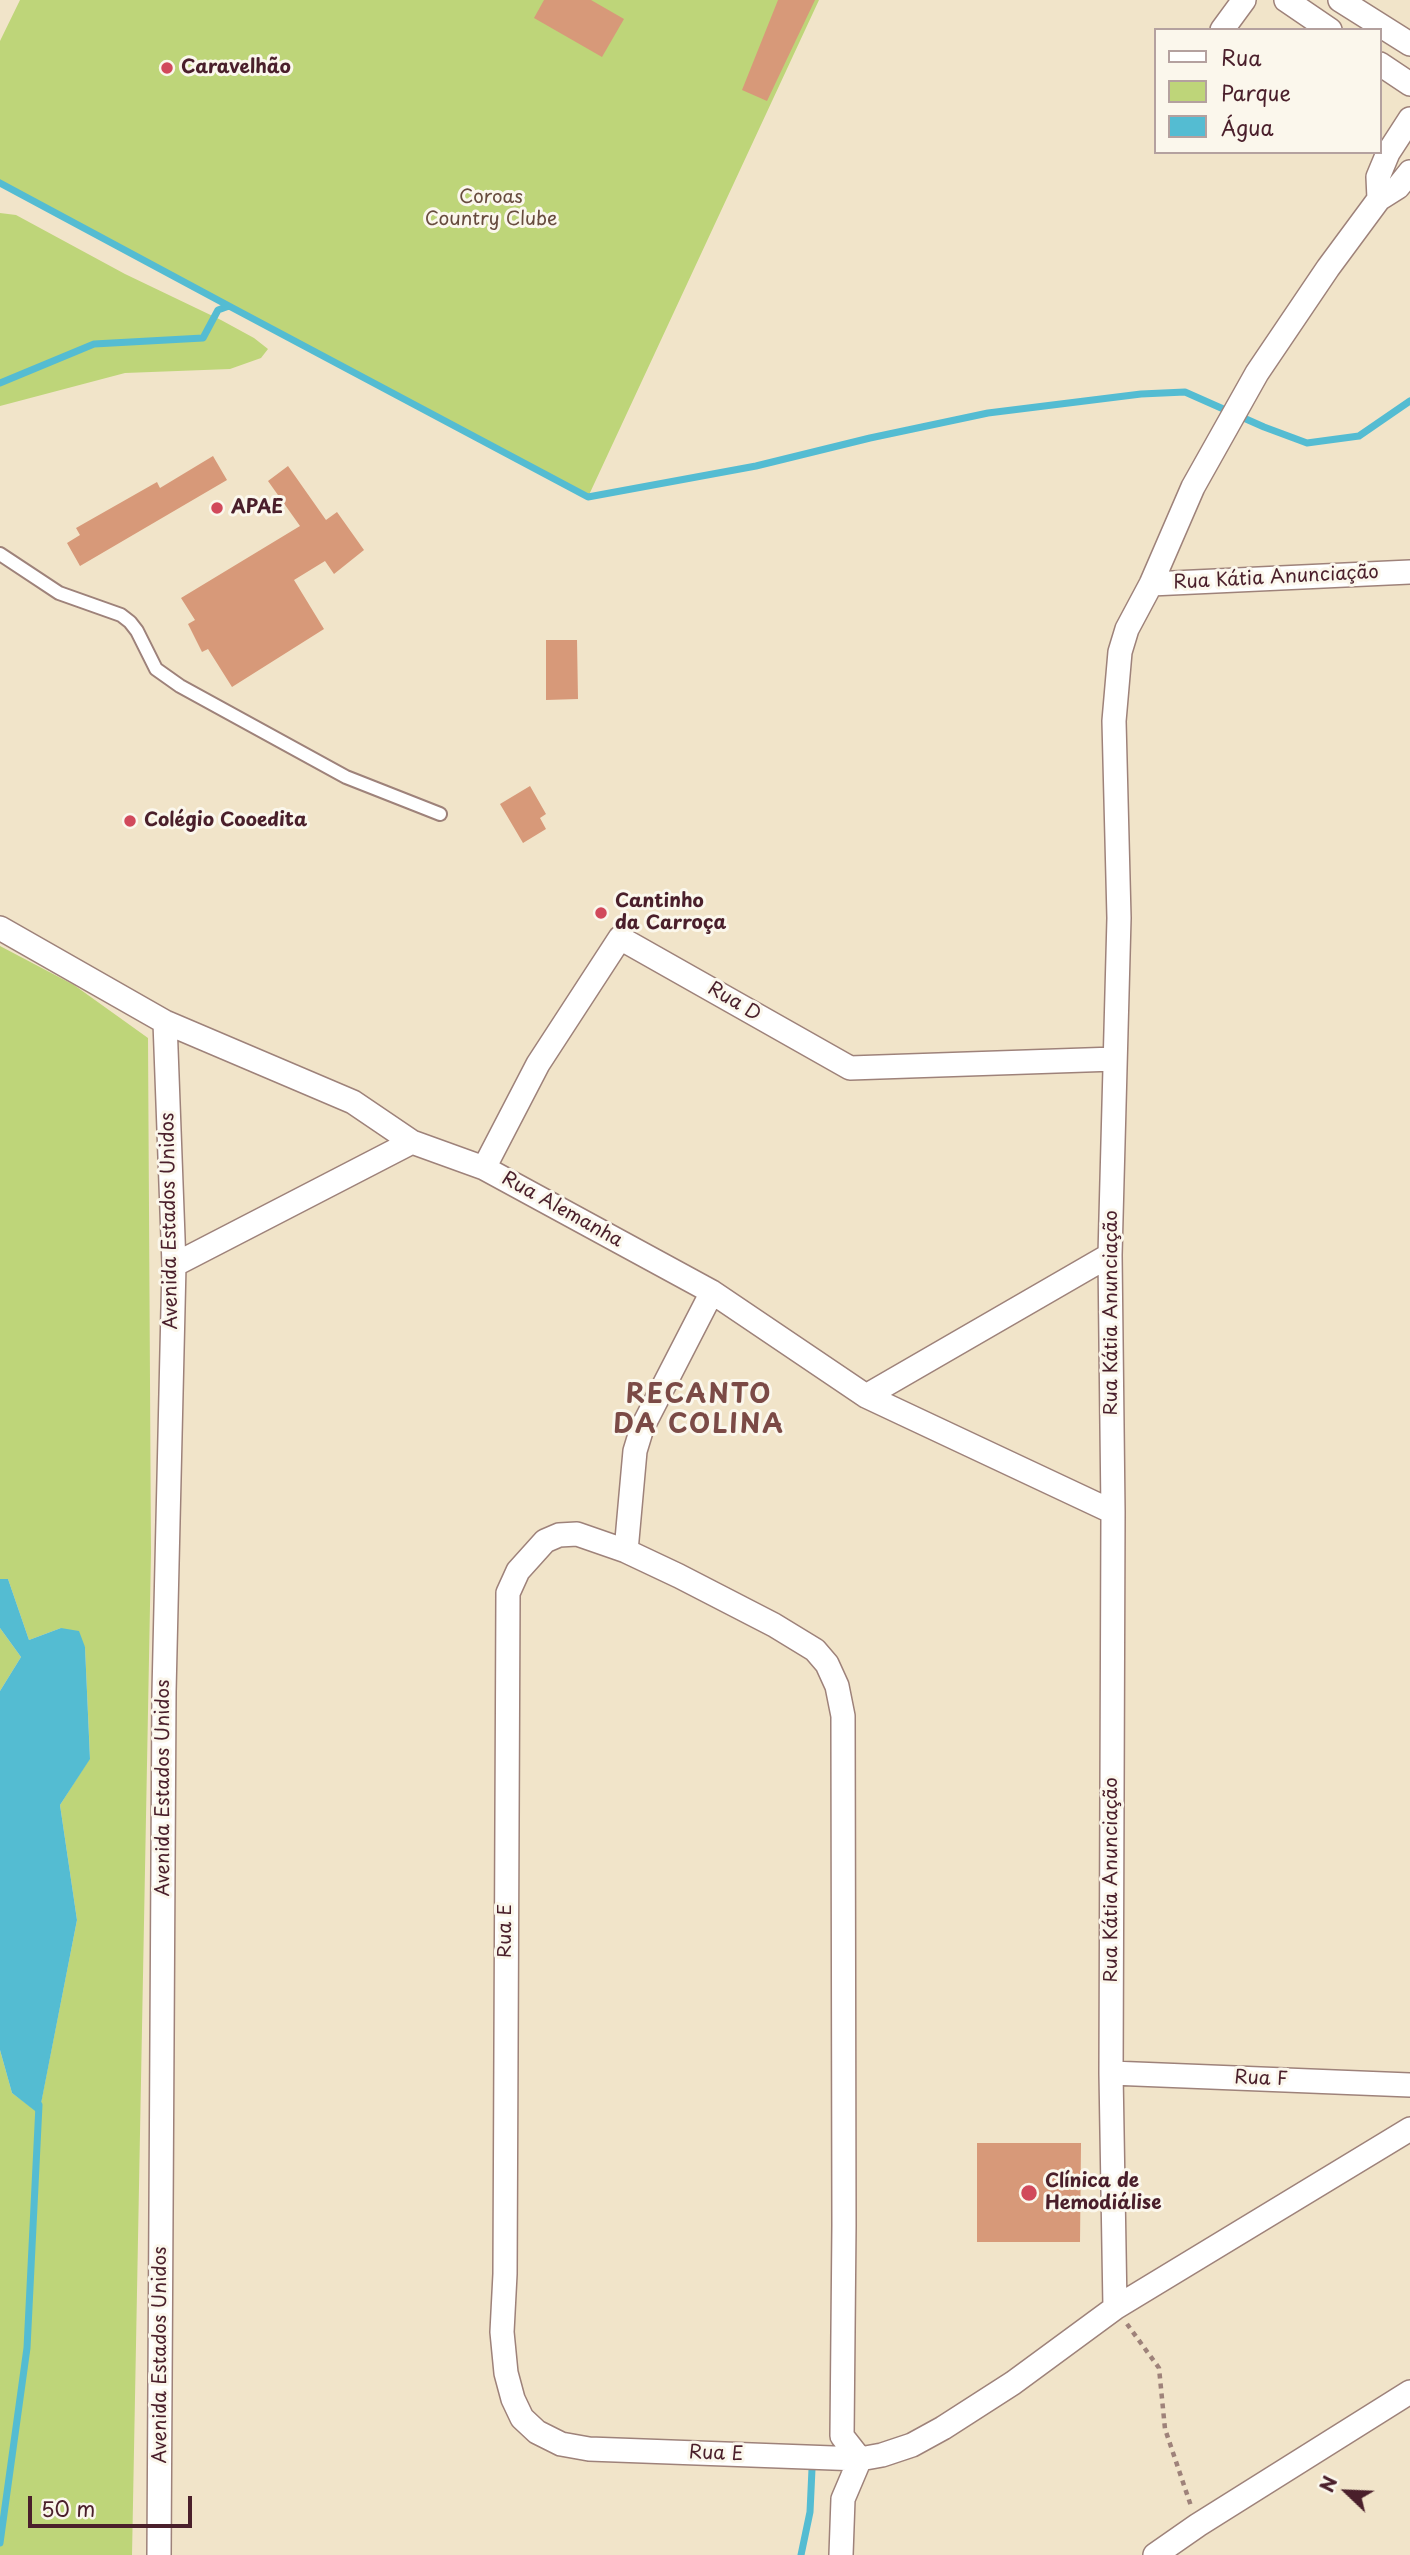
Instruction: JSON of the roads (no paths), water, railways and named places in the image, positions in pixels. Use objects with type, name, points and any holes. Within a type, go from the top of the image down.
[{"type":"street","points":[[1223,28],[1244,0]]},
{"type":"street","points":[[1286,0],[1327,28]]},
{"type":"street","points":[[1340,0],[1410,44]]},
{"type":"street","points":[[1382,65],[1410,84]]},
{"type":"street","points":[[1379,199],[1378,177],[1388,153],[1410,119]]},
{"type":"street","points":[[1151,584],[1193,488],[1257,373],[1328,268],[1379,199],[1398,187],[1410,172]]},
{"type":"street","name":"Rua Kátia Anunciação","points":[[1115,2308],[1111,2073],[1113,1512],[1110,1255],[1119,918],[1114,721],[1120,652],[1132,618],[1151,584],[1410,572]]},
{"type":"street","name":"Rua Alemanha","points":[[0,928],[164,1022],[353,1102],[412,1142],[484,1168],[712,1292],[866,1396],[1113,1512]]},
{"type":"street","name":"Rua D","points":[[484,1168],[538,1065],[621,938],[850,1068],[1115,1059]]},
{"type":"street","name":"Avenida Estados Unidos","points":[[159,2555],[164,1692],[174,1265],[164,1022]]},
{"type":"street","points":[[174,1265],[412,1142]]},
{"type":"street","points":[[866,1396],[1110,1255]]},
{"type":"street","points":[[626,1551],[635,1451],[642,1428],[712,1292]]},
{"type":"street","name":"Rua E","points":[[578,1534],[626,1551],[774,1625],[815,1650],[827,1664],[837,1686],[844,1730],[842,2435],[860,2459],[589,2449],[561,2444],[537,2431],[523,2418],[513,2399],[506,2373],[502,2332],[505,2274],[508,1593],[518,1571],[530,1555],[545,1541],[559,1535],[578,1534]]},
{"type":"street","name":"Rua F","points":[[1111,2073],[1410,2085]]},
{"type":"street","points":[[841,2555],[843,2499],[860,2459],[912,2445],[943,2428],[1013,2383],[1115,2308],[1410,2129]]},
{"type":"street","points":[[1155,2555],[1198,2525],[1410,2392]]},
{"type":"lane","points":[[0,554],[59,593],[110,609],[131,622],[150,660],[164,677],[346,777],[440,814]]},
{"type":"water","points":[[0,1579],[8,1579],[29,1640],[61,1628],[79,1631],[85,1647],[90,1759],[60,1805],[77,1920],[39,2114],[12,2093],[0,2050],[0,1691],[21,1657],[0,1628]]},
{"type":"waterway","points":[[0,183],[229,306]]},
{"type":"waterway","points":[[0,383],[94,344],[203,338],[218,310],[229,306],[588,497],[756,466],[988,413],[1141,394],[1185,392],[1307,443],[1359,436],[1410,401]]},
{"type":"waterway","points":[[0,2543],[27,2348],[39,2105]]},
{"type":"waterway","points":[[801,2555],[810,2512],[812,2469]]},
{"type":"place","name":"Caravelhão","points":[[167,68]]},
{"type":"place","name":"APAE","points":[[217,508]]},
{"type":"place","name":"Colégio Cooedita","points":[[130,821]]},
{"type":"place","name":"Cantinho da Carroça","points":[[601,913]]},
{"type":"place","name":"Clínica de Hemodiálise","points":[[1029,2193]]},
{"type":"district","name":"RECANTO DA COLINA","points":[[699,1411]]},
{"type":"park label","name":"Coroas Country Clube","points":[[491,209]]}]
